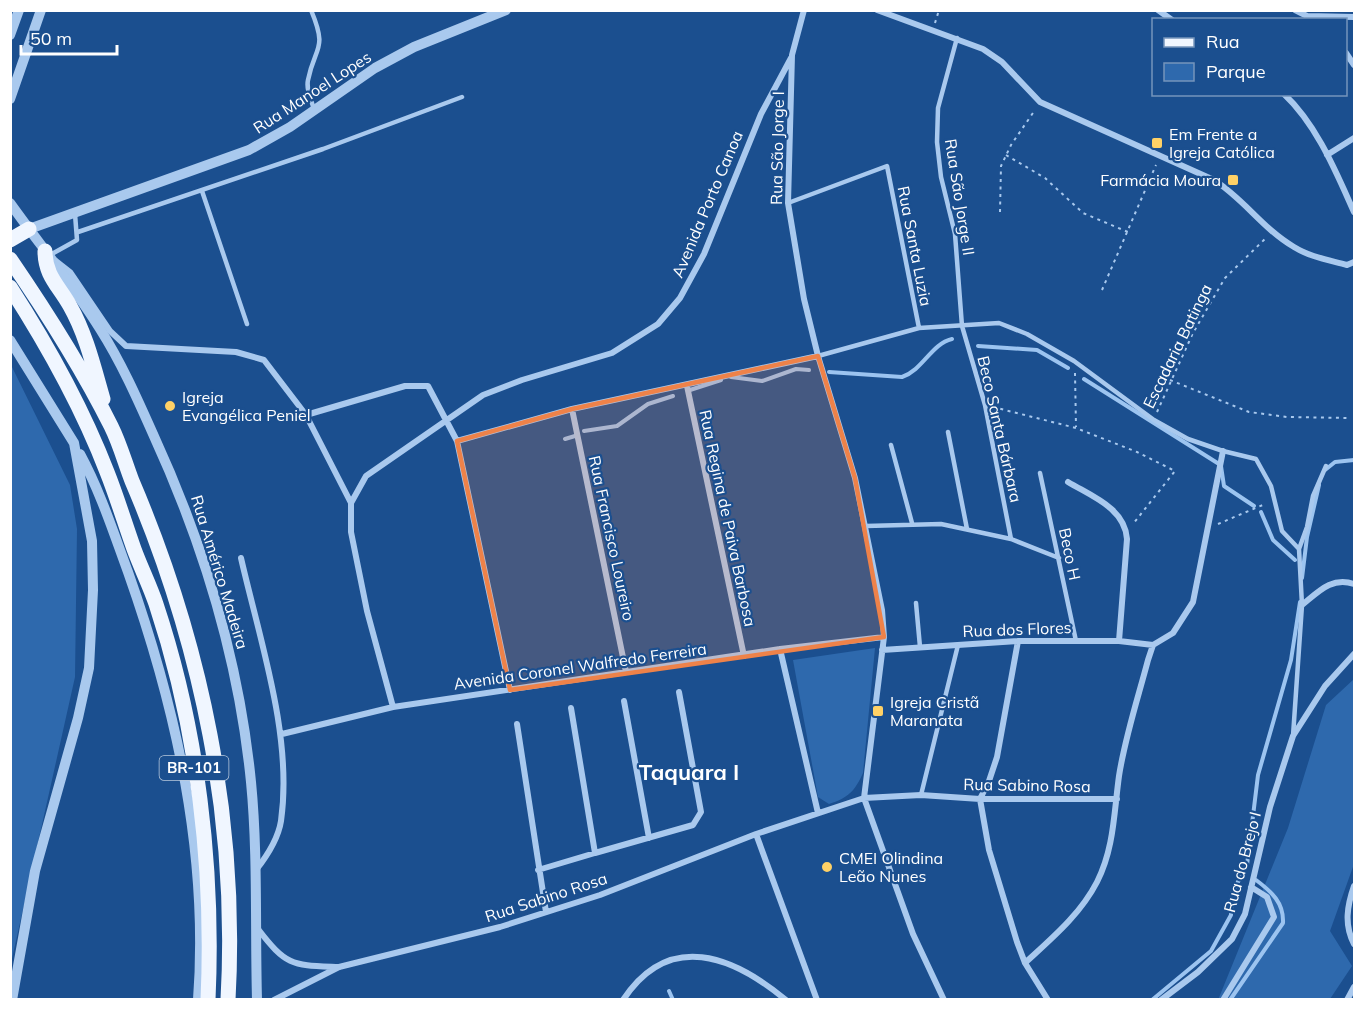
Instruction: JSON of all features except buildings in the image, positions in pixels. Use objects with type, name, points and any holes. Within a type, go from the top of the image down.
[{"type":"main road","points":[[10,240],[29,229]]},
{"type":"main road","points":[[48,255],[45,263],[52,282],[70,306],[93,362],[112,428]]},
{"type":"main road","name":"BR-101","points":[[10,259],[71,354],[112,428],[160,550],[207,712],[229,864],[228,999]]},
{"type":"main road","name":"BR-101","points":[[10,287],[63,375],[107,471],[159,615],[179,691],[198,787],[207,880],[208,999]]},
{"type":"street","points":[[10,35],[19,10]]},
{"type":"street","points":[[10,99],[41,10]]},
{"type":"street","name":"Rua Manoel Lopes","points":[[29,229],[249,150],[290,127],[375,68],[414,47],[506,10]]},
{"type":"street","name":"Rua São Jorge I","points":[[804,10],[792,55],[788,203],[804,299],[818,356],[855,478],[882,610],[884,637],[864,798]]},
{"type":"street","points":[[877,10],[957,38],[983,50],[1002,62],[1041,102],[1161,154],[1227,188],[1273,232],[1310,255],[1347,265],[1354,271]]},
{"type":"street","points":[[1295,10],[1307,16],[1320,18],[1354,17]]},
{"type":"street","name":"Avenida Porto Canoa","points":[[351,503],[366,476],[374,468],[446,422],[483,395],[522,380],[612,353],[658,324],[680,298],[704,254],[757,123],[792,55]]},
{"type":"street","points":[[1286,96],[1300,113],[1327,155],[1354,212]]},
{"type":"street","points":[[1327,155],[1354,138]]},
{"type":"street","name":"Rua Américo Madeira","points":[[10,203],[83,302],[131,384],[181,495],[222,617],[235,673],[251,783],[258,929],[257,999]]},
{"type":"street","points":[[48,255],[70,272],[121,344],[236,352],[264,360],[306,415],[351,503],[354,555],[393,707]]},
{"type":"street","points":[[1347,265],[1354,262]]},
{"type":"street","points":[[10,340],[74,443],[97,485],[144,617],[171,712],[194,838],[201,919],[198,999]]},
{"type":"street","points":[[457,441],[572,409],[818,356]]},
{"type":"street","points":[[306,415],[405,386],[428,386],[457,441],[510,690]]},
{"type":"street","name":"Rua Regina de Paiva Barbosa","points":[[687,386],[744,656]]},
{"type":"street","name":"Rua Francisco Loureiro","points":[[572,409],[626,672]]},
{"type":"street","points":[[12,999],[35,871],[78,718],[89,668],[92,541],[74,443]]},
{"type":"street","points":[[1024,963],[1064,927],[1097,882],[1111,840],[1123,758],[1153,645],[1173,633],[1193,602],[1223,451]]},
{"type":"street","points":[[1068,482],[1117,513],[1127,532],[1119,641]]},
{"type":"street","points":[[241,558],[282,734],[281,823],[271,849],[255,870]]},
{"type":"street","points":[[1302,605],[1337,581],[1354,584]]},
{"type":"street","name":"Avenida Coronel Walfredo Ferreira","points":[[282,734],[393,707],[780,649],[884,637]]},
{"type":"street","points":[[1018,641],[997,757],[989,782],[980,799],[988,850],[1024,963],[1048,999]]},
{"type":"street","name":"Rua dos Flores","points":[[882,650],[1018,641],[1119,641],[1153,645]]},
{"type":"street","points":[[780,649],[818,813]]},
{"type":"street","name":"Rua do Brejo I","points":[[1161,999],[1198,972],[1232,939],[1245,914],[1270,807],[1293,736],[1325,686],[1354,654]]},
{"type":"street","points":[[538,870],[693,825],[701,812],[679,692]]},
{"type":"street","points":[[624,701],[649,838]]},
{"type":"street","points":[[571,708],[595,853]]},
{"type":"street","points":[[517,724],[546,912]]},
{"type":"street","name":"Rua Sabino Rosa","points":[[274,999],[339,968],[500,927],[600,895],[756,834],[864,798],[921,795],[980,799],[1117,799]]},
{"type":"street","points":[[864,798],[913,933],[944,999]]},
{"type":"street","points":[[756,834],[817,999]]},
{"type":"street","points":[[1223,999],[1274,917],[1268,897],[1251,886]]},
{"type":"street","points":[[1353,939],[1347,911],[1354,886]]},
{"type":"street","name":"Rua Sabino Rosa","points":[[258,929],[279,955],[291,963],[339,968]]},
{"type":"street","points":[[623,999],[639,979],[652,968],[692,956],[714,958],[742,968],[759,977],[786,999]]},
{"type":"street","points":[[1347,999],[1354,987]]},
{"type":"lane","points":[[311,10],[321,40],[318,55],[307,81],[314,109]]},
{"type":"lane","name":"Rua São Jorge II","points":[[957,38],[938,108],[938,142],[941,177],[955,234],[962,326]]},
{"type":"lane","points":[[78,232],[202,191],[462,98]]},
{"type":"lane","name":"Rua Santa Luzia","points":[[788,203],[888,166],[919,328]]},
{"type":"lane","points":[[202,191],[247,324]]},
{"type":"lane","points":[[48,255],[74,244],[78,232],[75,212]]},
{"type":"lane","points":[[818,356],[919,328],[999,323],[1027,334],[1074,361],[1154,420],[1188,439],[1256,459],[1271,486],[1282,531],[1299,549]]},
{"type":"lane","name":"Beco Santa Bárbara","points":[[962,326],[985,405],[1011,539]]},
{"type":"lane","points":[[948,432],[967,529]]},
{"type":"lane","points":[[891,445],[912,523]]},
{"type":"lane","points":[[1293,736],[1302,605],[1299,549],[1307,527],[1313,496],[1326,466]]},
{"type":"lane","name":"Beco H","points":[[1040,473],[1076,641]]},
{"type":"lane","points":[[866,526],[912,523],[967,529],[1011,539],[1059,558]]},
{"type":"lane","points":[[916,603],[920,647]]},
{"type":"lane","points":[[921,795],[958,645]]},
{"type":"path","points":[[934,25],[939,10]]},
{"type":"path","points":[[1000,212],[1001,166],[1041,102]]},
{"type":"path","points":[[1102,290],[1161,154]]},
{"type":"path","points":[[1006,155],[1046,178],[1083,213],[1128,232]]},
{"type":"path","name":"Escadaria Batinga","points":[[1154,420],[1170,380],[1225,278],[1273,232]]},
{"type":"path","points":[[1074,361],[1076,428]]},
{"type":"path","points":[[1170,380],[1249,412],[1287,417],[1349,418]]},
{"type":"path","points":[[985,405],[1076,428],[1137,452],[1175,471],[1127,532]]},
{"type":"path","points":[[1207,528],[1273,500]]},
{"type":"highlighted area","points":[[818,356],[855,478],[884,637],[510,690],[457,441],[572,409]]},
{"type":"green space","points":[[11,365],[70,485],[77,529],[75,677],[11,963]]},
{"type":"green space","points":[[875,648],[863,773],[850,793],[829,804],[818,797],[793,660]]},
{"type":"green space","points":[[1354,679],[1354,864],[1330,931],[1352,966],[1330,999],[1218,1000],[1288,828],[1326,705]]},
{"type":"waterway","points":[[829,372],[902,377],[916,369],[938,346],[952,339]]},
{"type":"waterway","points":[[978,346],[1037,350],[1068,368]]},
{"type":"waterway","points":[[731,377],[762,381],[796,369],[809,370]]},
{"type":"waterway","points":[[1084,379],[1219,464]]},
{"type":"waterway","points":[[690,390],[721,380]]},
{"type":"waterway","points":[[584,431],[617,426],[648,404],[673,396]]},
{"type":"waterway","points":[[565,439],[575,436]]},
{"type":"waterway","points":[[1325,470],[1335,462],[1354,460]]},
{"type":"waterway","points":[[1221,466],[1224,486],[1254,506]]},
{"type":"waterway","points":[[1302,578],[1307,537],[1319,485]]},
{"type":"waterway","points":[[1261,512],[1273,540],[1295,560]]},
{"type":"waterway","points":[[1152,1000],[1211,951],[1231,915],[1232,893],[1247,865],[1258,775],[1291,660],[1300,602]]},
{"type":"waterway","points":[[1230,1000],[1283,923],[1283,916],[1276,899],[1256,880]]},
{"type":"waterway","points":[[669,991],[673,1000]]},
{"type":"place","name":"Em Frente a Igreja Católica","points":[[1157,143]]},
{"type":"place","name":"Farmácia Moura","points":[[1233,180]]},
{"type":"place","name":"Igreja Evangélica Peniel","points":[[170,406]]},
{"type":"place","name":"Igreja Cristã Maranata","points":[[878,711]]},
{"type":"place","name":"CMEI Olindina Leão Nunes","points":[[827,867]]},
{"type":"district","name":"Taquara I","points":[[689,772]]}]
